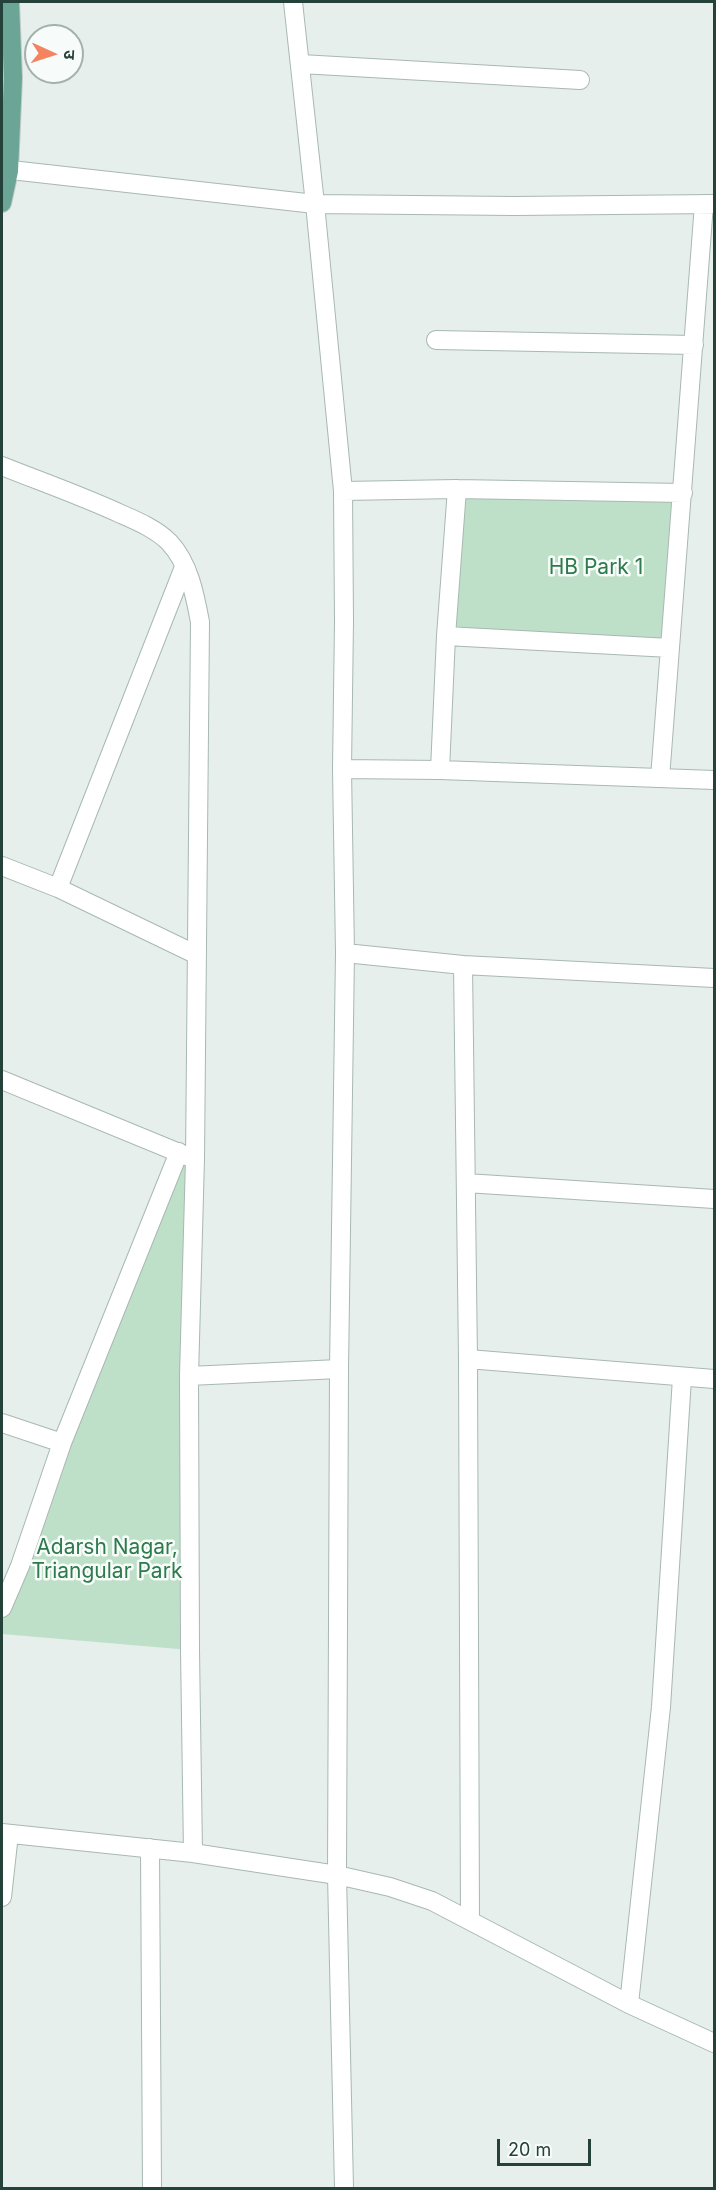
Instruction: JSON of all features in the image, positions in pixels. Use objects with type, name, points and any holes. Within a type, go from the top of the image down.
[{"type":"main road","points":[[2,203],[13,78],[10,2]]},
{"type":"street","points":[[293,2],[343,490],[342,769],[345,953],[339,1369],[337,1875],[344,2188]]},
{"type":"street","points":[[301,64],[580,80]]},
{"type":"street","points":[[5,170],[315,204],[514,206],[709,204],[694,345],[660,778]]},
{"type":"street","points":[[436,340],[694,345]]},
{"type":"street","points":[[2,466],[91,500],[147,526],[168,541],[184,567],[194,590],[200,622],[197,956],[187,1156],[189,1638],[193,1853]]},
{"type":"street","points":[[343,490],[457,489],[683,493]]},
{"type":"street","points":[[440,770],[446,636],[457,489]]},
{"type":"street","points":[[58,888],[184,567]]},
{"type":"street","points":[[446,636],[670,648]]},
{"type":"street","points":[[342,769],[440,770],[714,780]]},
{"type":"street","points":[[2,866],[58,888],[197,956]]},
{"type":"street","points":[[345,953],[464,965],[714,978]]},
{"type":"street","points":[[464,965],[470,1920]]},
{"type":"street","points":[[2,1080],[187,1156]]},
{"type":"street","points":[[2,1608],[20,1566],[62,1443],[187,1156]]},
{"type":"street","points":[[466,1183],[714,1199]]},
{"type":"street","points":[[468,1359],[714,1379]]},
{"type":"street","points":[[189,1376],[339,1369]]},
{"type":"street","points":[[629,2004],[662,1707],[682,1378]]},
{"type":"street","points":[[2,1423],[62,1443]]},
{"type":"street","points":[[2,1897],[5,1833],[193,1853],[337,1875],[432,1901],[629,2004],[714,2043]]},
{"type":"street","points":[[150,1848],[152,2188]]},
{"type":"green space","name":"HB Park 1","points":[[463,494],[677,498],[666,643],[453,630]]},
{"type":"green space","name":"Adarsh Nagar, Triangular Park","points":[[179,1152],[195,1159],[190,1650],[2,1634],[2,1604]]}]
